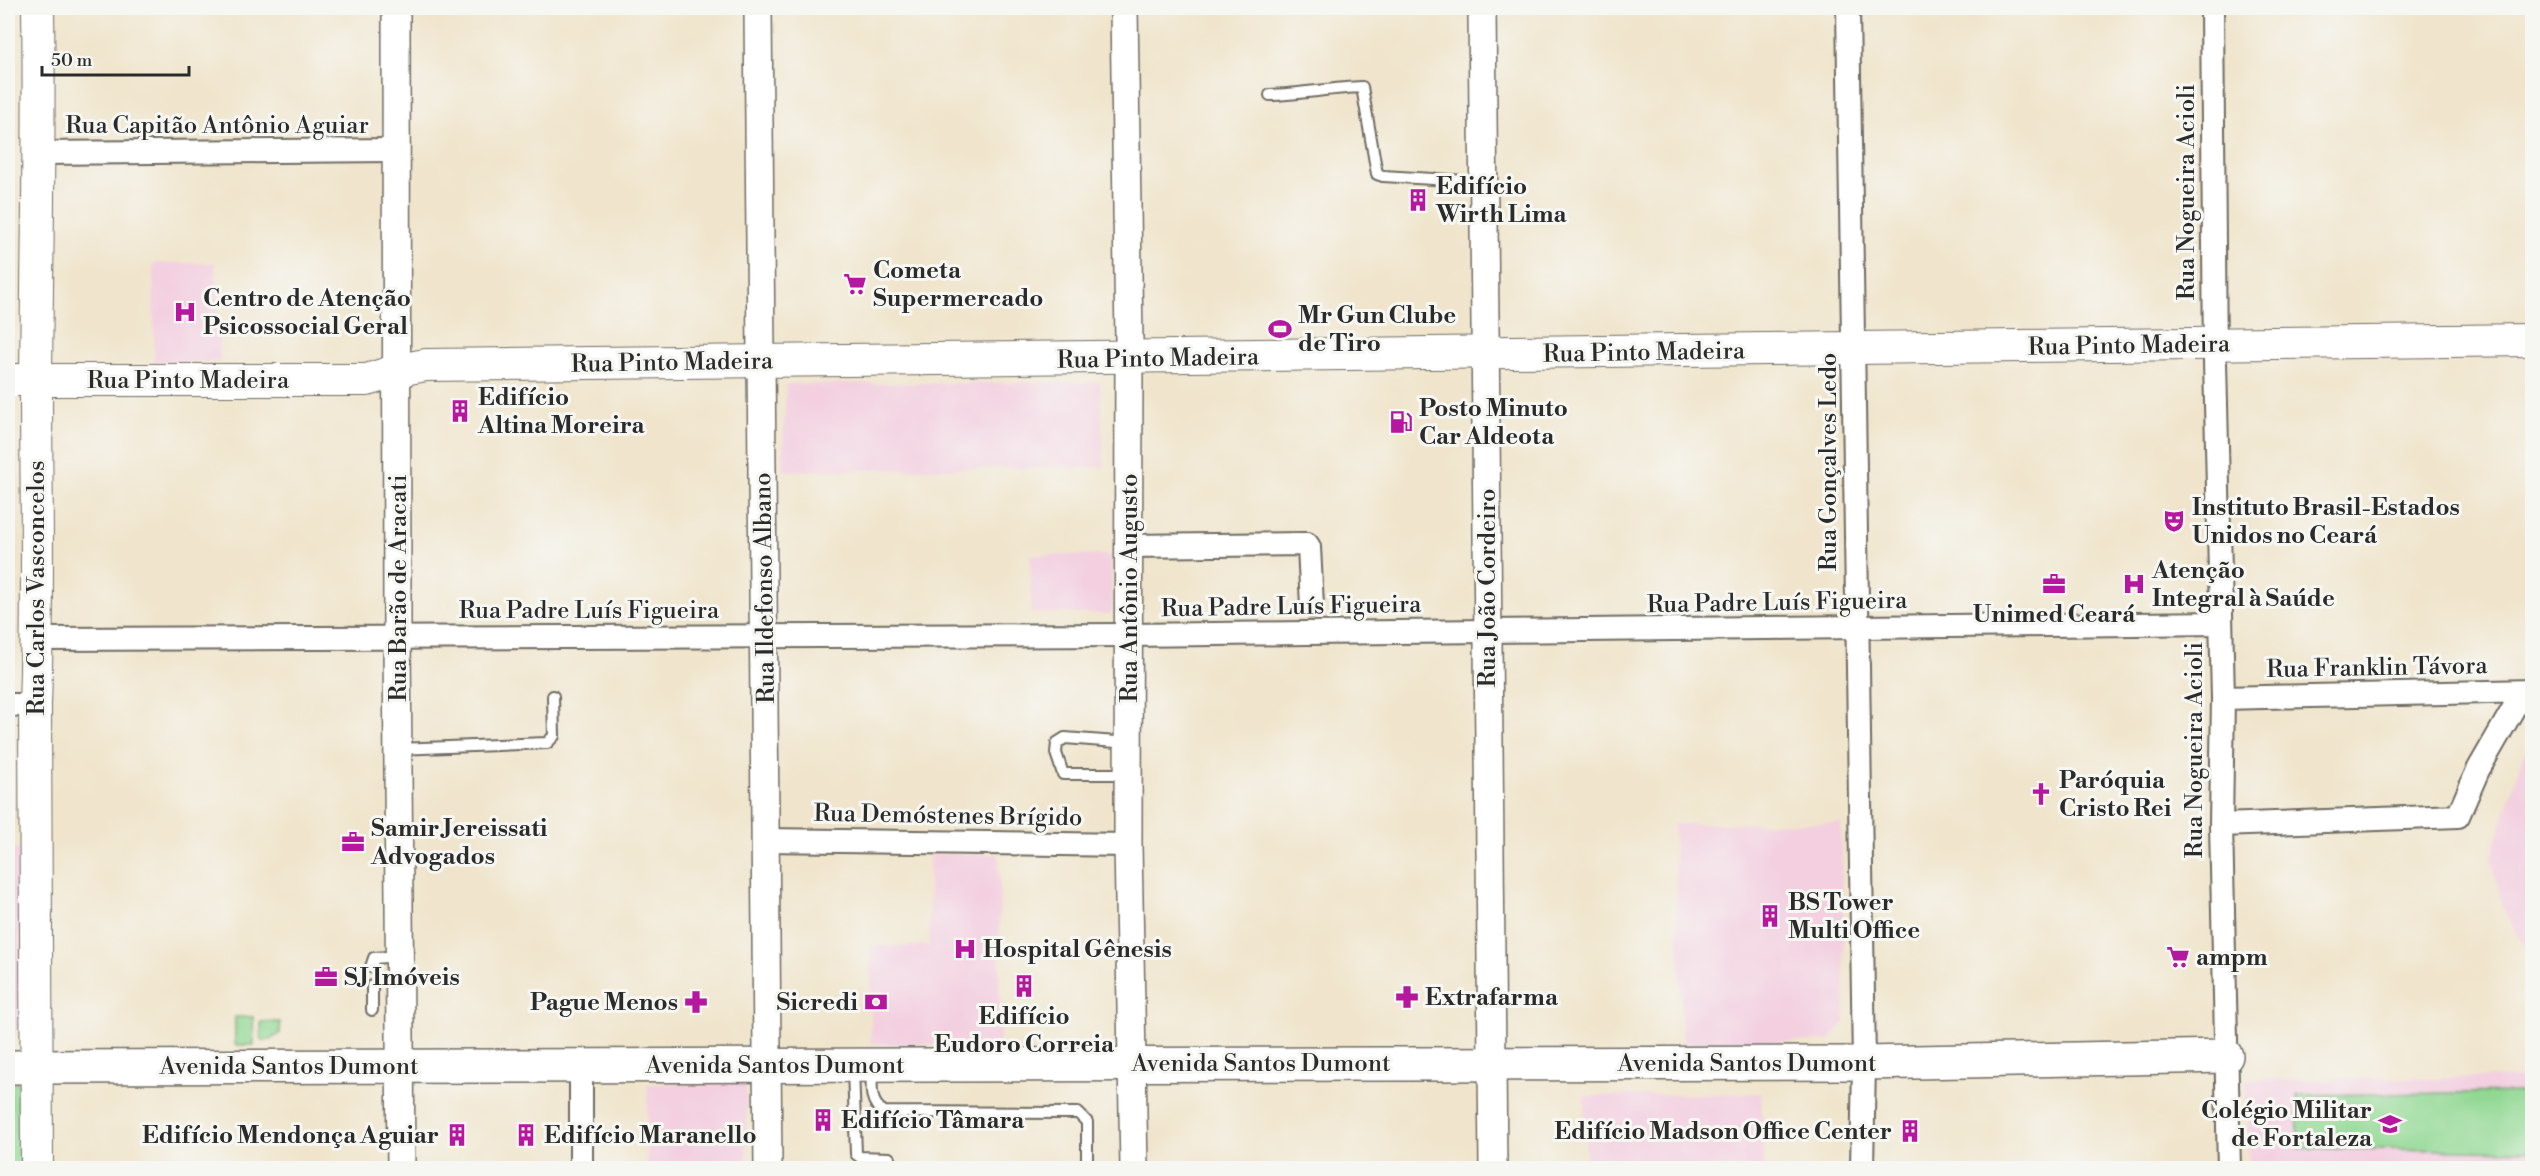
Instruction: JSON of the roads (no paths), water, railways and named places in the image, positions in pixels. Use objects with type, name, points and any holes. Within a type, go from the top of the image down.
[{"type":"main road","name":"Rua Carlos Vasconcelos","points":[[37,1168],[22,1067],[21,705],[37,639],[22,380],[40,153],[38,8]]},
{"type":"main road","name":"Rua Pinto Madeira","points":[[22,380],[367,380],[398,370],[426,365],[2532,340]]},
{"type":"main road","name":"Avenida Santos Dumont","points":[[22,1067],[1864,1063],[2226,1056]]},
{"type":"street","name":"Rua Barão de Aracati","points":[[396,8],[401,1168]]},
{"type":"street","name":"Rua Ildefonso Albano","points":[[758,8],[768,1168]]},
{"type":"street","name":"Rua Antônio Augusto","points":[[1124,8],[1129,358],[1128,845],[1134,1063],[1134,1168]]},
{"type":"street","name":"Rua João Cordeiro","points":[[1482,8],[1493,1168]]},
{"type":"street","name":"Rua Gonçalves Ledo","points":[[1848,8],[1855,348],[1856,628],[1864,1063],[1862,1168]]},
{"type":"street","name":"Rua Nogueira Acioli","points":[[2212,8],[2215,345],[2223,698],[2221,825],[2229,1168]]},
{"type":"street","name":"Rua Capitão Antônio Aguiar","points":[[40,153],[395,150]]},
{"type":"street","points":[[1128,546],[1307,544],[1312,606]]},
{"type":"street","name":"Rua Padre Luís Figueira","points":[[37,639],[1128,635],[2221,623]]},
{"type":"street","points":[[2221,825],[2458,816],[2478,770],[2528,691]]},
{"type":"street","name":"Rua Franklin Távora","points":[[2223,698],[2528,691]]},
{"type":"street","name":"Rua Demóstenes Brígido","points":[[766,840],[1128,845]]},
{"type":"street","points":[[581,1065],[581,1168]]},
{"type":"lane","points":[[1270,95],[1308,94],[1325,88],[1362,87],[1377,174],[1483,182]]},
{"type":"lane","points":[[398,749],[547,743],[554,736],[553,696]]},
{"type":"lane","points":[[1129,743],[1065,738],[1057,743],[1056,753],[1063,774],[1129,774]]},
{"type":"lane","points":[[371,967],[374,958],[400,956]]},
{"type":"lane","points":[[372,986],[372,1010]]},
{"type":"lane","points":[[862,1065],[874,1104],[884,1112],[1078,1113],[1088,1122],[1087,1163]]},
{"type":"lane","points":[[862,1065],[856,1154],[860,1157],[889,1163]]},
{"type":"place","name":"Edifício Wirth Lima","points":[[1418,200]]},
{"type":"place","name":"Cometa Supermercado","points":[[855,284]]},
{"type":"place","name":"Centro de Atenção Psicossocial Geral","points":[[185,312]]},
{"type":"place","name":"Mr Gun Clube de Tiro","points":[[1280,329]]},
{"type":"place","name":"Edifício Altina Moreira","points":[[460,411]]},
{"type":"place","name":"Posto Minuto Car Aldeota","points":[[1401,422]]},
{"type":"place","name":"Instituto Brasil-Estados Unidos no Ceará","points":[[2174,521]]},
{"type":"place","name":"Unimed Ceará","points":[[2054,584]]},
{"type":"place","name":"Atenção Integral à Saúde","points":[[2134,584]]},
{"type":"place","name":"Paróquia Cristo Rei","points":[[2041,794]]},
{"type":"place","name":"Samir Jereissati Advogados","points":[[353,842]]},
{"type":"place","name":"BS Tower Multi Office","points":[[1770,916]]},
{"type":"place","name":"Hospital Gênesis","points":[[965,949]]},
{"type":"place","name":"ampm","points":[[2178,957]]},
{"type":"place","name":"SJ Imóveis","points":[[326,977]]},
{"type":"place","name":"Edifício Eudoro Correia","points":[[1024,986]]},
{"type":"place","name":"Extrafarma","points":[[1407,997]]},
{"type":"place","name":"Pague Menos","points":[[696,1002]]},
{"type":"place","name":"Sicredi","points":[[876,1002]]},
{"type":"place","name":"Edifício Tâmara","points":[[823,1120]]},
{"type":"place","name":"Colégio Militar de Fortaleza","points":[[2390,1124]]},
{"type":"place","name":"Edifício Madson Office Center","points":[[1910,1131]]},
{"type":"place","name":"Edifício Mendonça Aguiar","points":[[457,1135]]},
{"type":"place","name":"Edifício Maranello","points":[[526,1135]]}]
